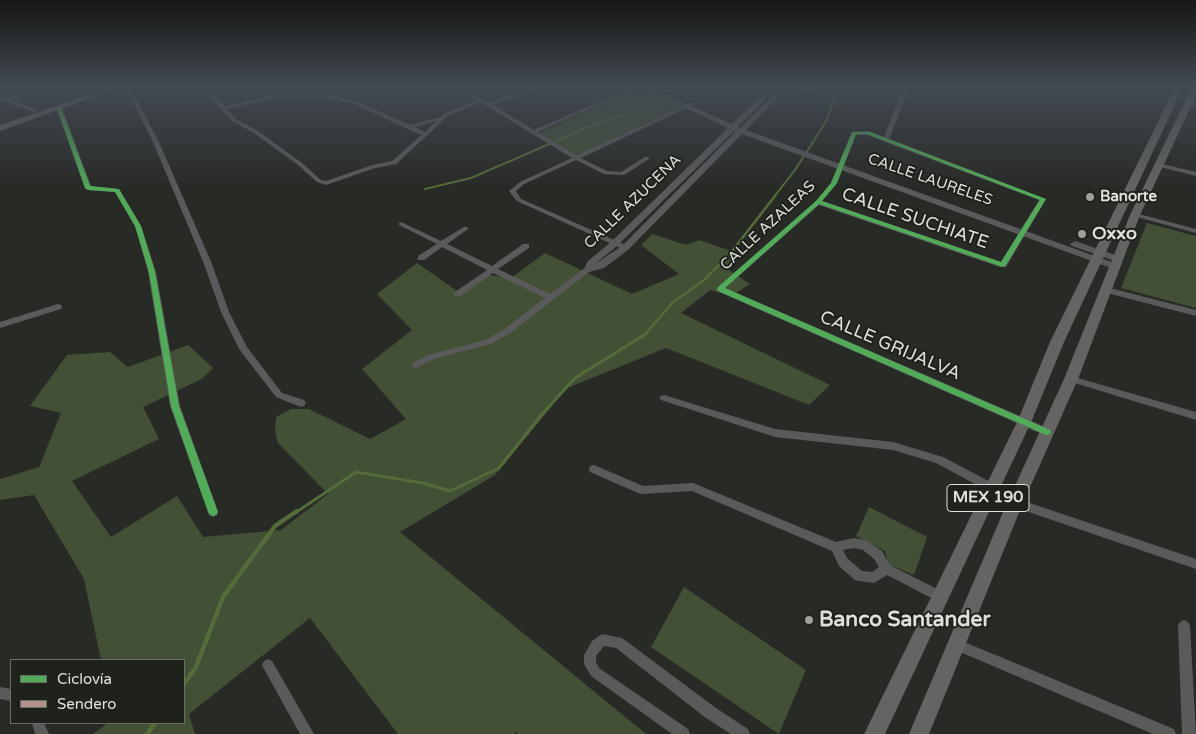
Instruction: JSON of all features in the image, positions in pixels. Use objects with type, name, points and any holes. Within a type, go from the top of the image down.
[{"type":"main road","points":[[0,128],[20,121]]},
{"type":"main road","name":"MEX 190","points":[[874,734],[1025,420],[1057,342],[1163,121]]},
{"type":"main road","name":"MEX 190","points":[[919,734],[1015,503],[1071,379],[1136,215],[1158,165],[1182,121]]},
{"type":"street","points":[[65,121],[88,188],[117,190],[138,226],[152,272],[175,406],[213,512]]},
{"type":"street","points":[[145,121],[156,142],[208,264],[225,312],[243,349],[280,394],[301,403]]},
{"type":"street","points":[[236,121],[256,132],[300,164],[319,181],[326,183],[374,166],[394,162],[439,121]]},
{"type":"street","points":[[396,121],[425,134]]},
{"type":"street","points":[[409,127],[430,121]]},
{"type":"street","points":[[516,121],[566,152],[606,173],[622,174],[647,158]]},
{"type":"street","points":[[534,132],[558,121]]},
{"type":"street","points":[[625,248],[519,200],[512,192],[522,183],[655,121]]},
{"type":"street","name":"CALLE LAURELES","points":[[725,121],[840,165],[1116,262]]},
{"type":"street","name":"CALLE AZUCENA","points":[[737,121],[614,244],[591,262],[589,269],[601,266],[625,248],[751,121]]},
{"type":"street","points":[[893,121],[886,140],[1043,199],[1023,230]]},
{"type":"street","name":"CALLE AZALEAS","points":[[720,289],[818,202],[834,183],[854,133],[860,132],[886,140]]},
{"type":"street","points":[[1158,165],[1196,174]]},
{"type":"street","name":"CALLE SUCHIATE","points":[[818,202],[1003,265],[1023,230]]},
{"type":"street","points":[[1136,215],[1196,231]]},
{"type":"street","points":[[401,224],[551,298]]},
{"type":"street","points":[[421,258],[466,228]]},
{"type":"street","points":[[458,294],[526,246]]},
{"type":"street","points":[[416,365],[431,357],[488,342],[506,332],[589,269]]},
{"type":"street","name":"CALLE GRIJALVA","points":[[720,289],[1025,420],[1047,432]]},
{"type":"street","points":[[1106,290],[1196,314]]},
{"type":"street","points":[[0,325],[58,307]]},
{"type":"street","points":[[1071,379],[1196,416]]},
{"type":"street","points":[[664,398],[775,433],[893,446],[939,460],[992,488]]},
{"type":"street","points":[[594,469],[642,490],[693,486],[836,547],[854,543],[866,545],[878,555],[886,570],[941,597]]},
{"type":"street","points":[[1015,503],[1196,564]]},
{"type":"street","points":[[836,547],[844,562],[859,576],[875,577],[886,570]]},
{"type":"street","points":[[1184,626],[1189,734]]},
{"type":"street","points":[[683,734],[595,672],[590,664],[590,655],[596,645],[602,640],[618,642],[711,714],[743,734]]},
{"type":"street","points":[[956,645],[1169,734]]},
{"type":"street","points":[[268,664],[307,734]]},
{"type":"green space","points":[[565,121],[650,121],[577,155],[540,133]]},
{"type":"green space","points":[[1147,223],[1196,236],[1196,308],[1121,288]]},
{"type":"green space","points":[[652,234],[686,245],[699,240],[740,254],[729,270],[750,284],[731,296],[710,290],[681,313],[830,385],[809,405],[666,348],[567,388],[495,475],[400,532],[646,734],[518,734],[516,732],[514,734],[398,734],[310,618],[189,714],[195,734],[93,734],[107,724],[185,724],[185,659],[101,659],[84,579],[34,495],[0,500],[0,479],[39,467],[61,413],[30,406],[67,355],[110,352],[128,367],[188,345],[213,368],[202,379],[143,407],[159,439],[72,481],[111,537],[177,496],[203,537],[281,530],[328,494],[278,443],[275,431],[276,417],[291,409],[309,409],[370,439],[406,419],[362,369],[412,330],[377,294],[417,263],[460,293],[489,275],[511,278],[545,253],[632,294],[679,274],[641,245]]},
{"type":"green space","points":[[869,507],[927,537],[914,575],[888,564],[885,551],[856,536]]},
{"type":"green space","points":[[684,587],[806,670],[779,734],[651,647]]},
{"type":"waterway","points":[[425,189],[471,178],[604,121]]},
{"type":"waterway","points":[[774,197],[795,170],[826,121]]},
{"type":"waterway","points":[[643,337],[672,303],[704,280],[729,255],[775,196]]},
{"type":"waterway","points":[[295,513],[356,472],[423,483],[450,491],[499,468],[543,413],[575,378],[644,335]]},
{"type":"waterway","points":[[185,683],[196,667],[223,597],[275,526],[297,511]]},
{"type":"waterway","points":[[147,734],[154,724]]},
{"type":"cycle path","points":[[64,121],[88,188],[117,190],[138,226],[152,272],[175,406],[213,512]]},
{"type":"cycle path","points":[[818,202],[1003,265],[1043,199],[868,133],[854,133],[834,183],[818,202],[720,289],[1047,432]]},
{"type":"place","name":"Banorte","points":[[1090,197]]},
{"type":"place","name":"Oxxo","points":[[1082,234]]},
{"type":"place","name":"Banco Santander","points":[[809,620]]}]
